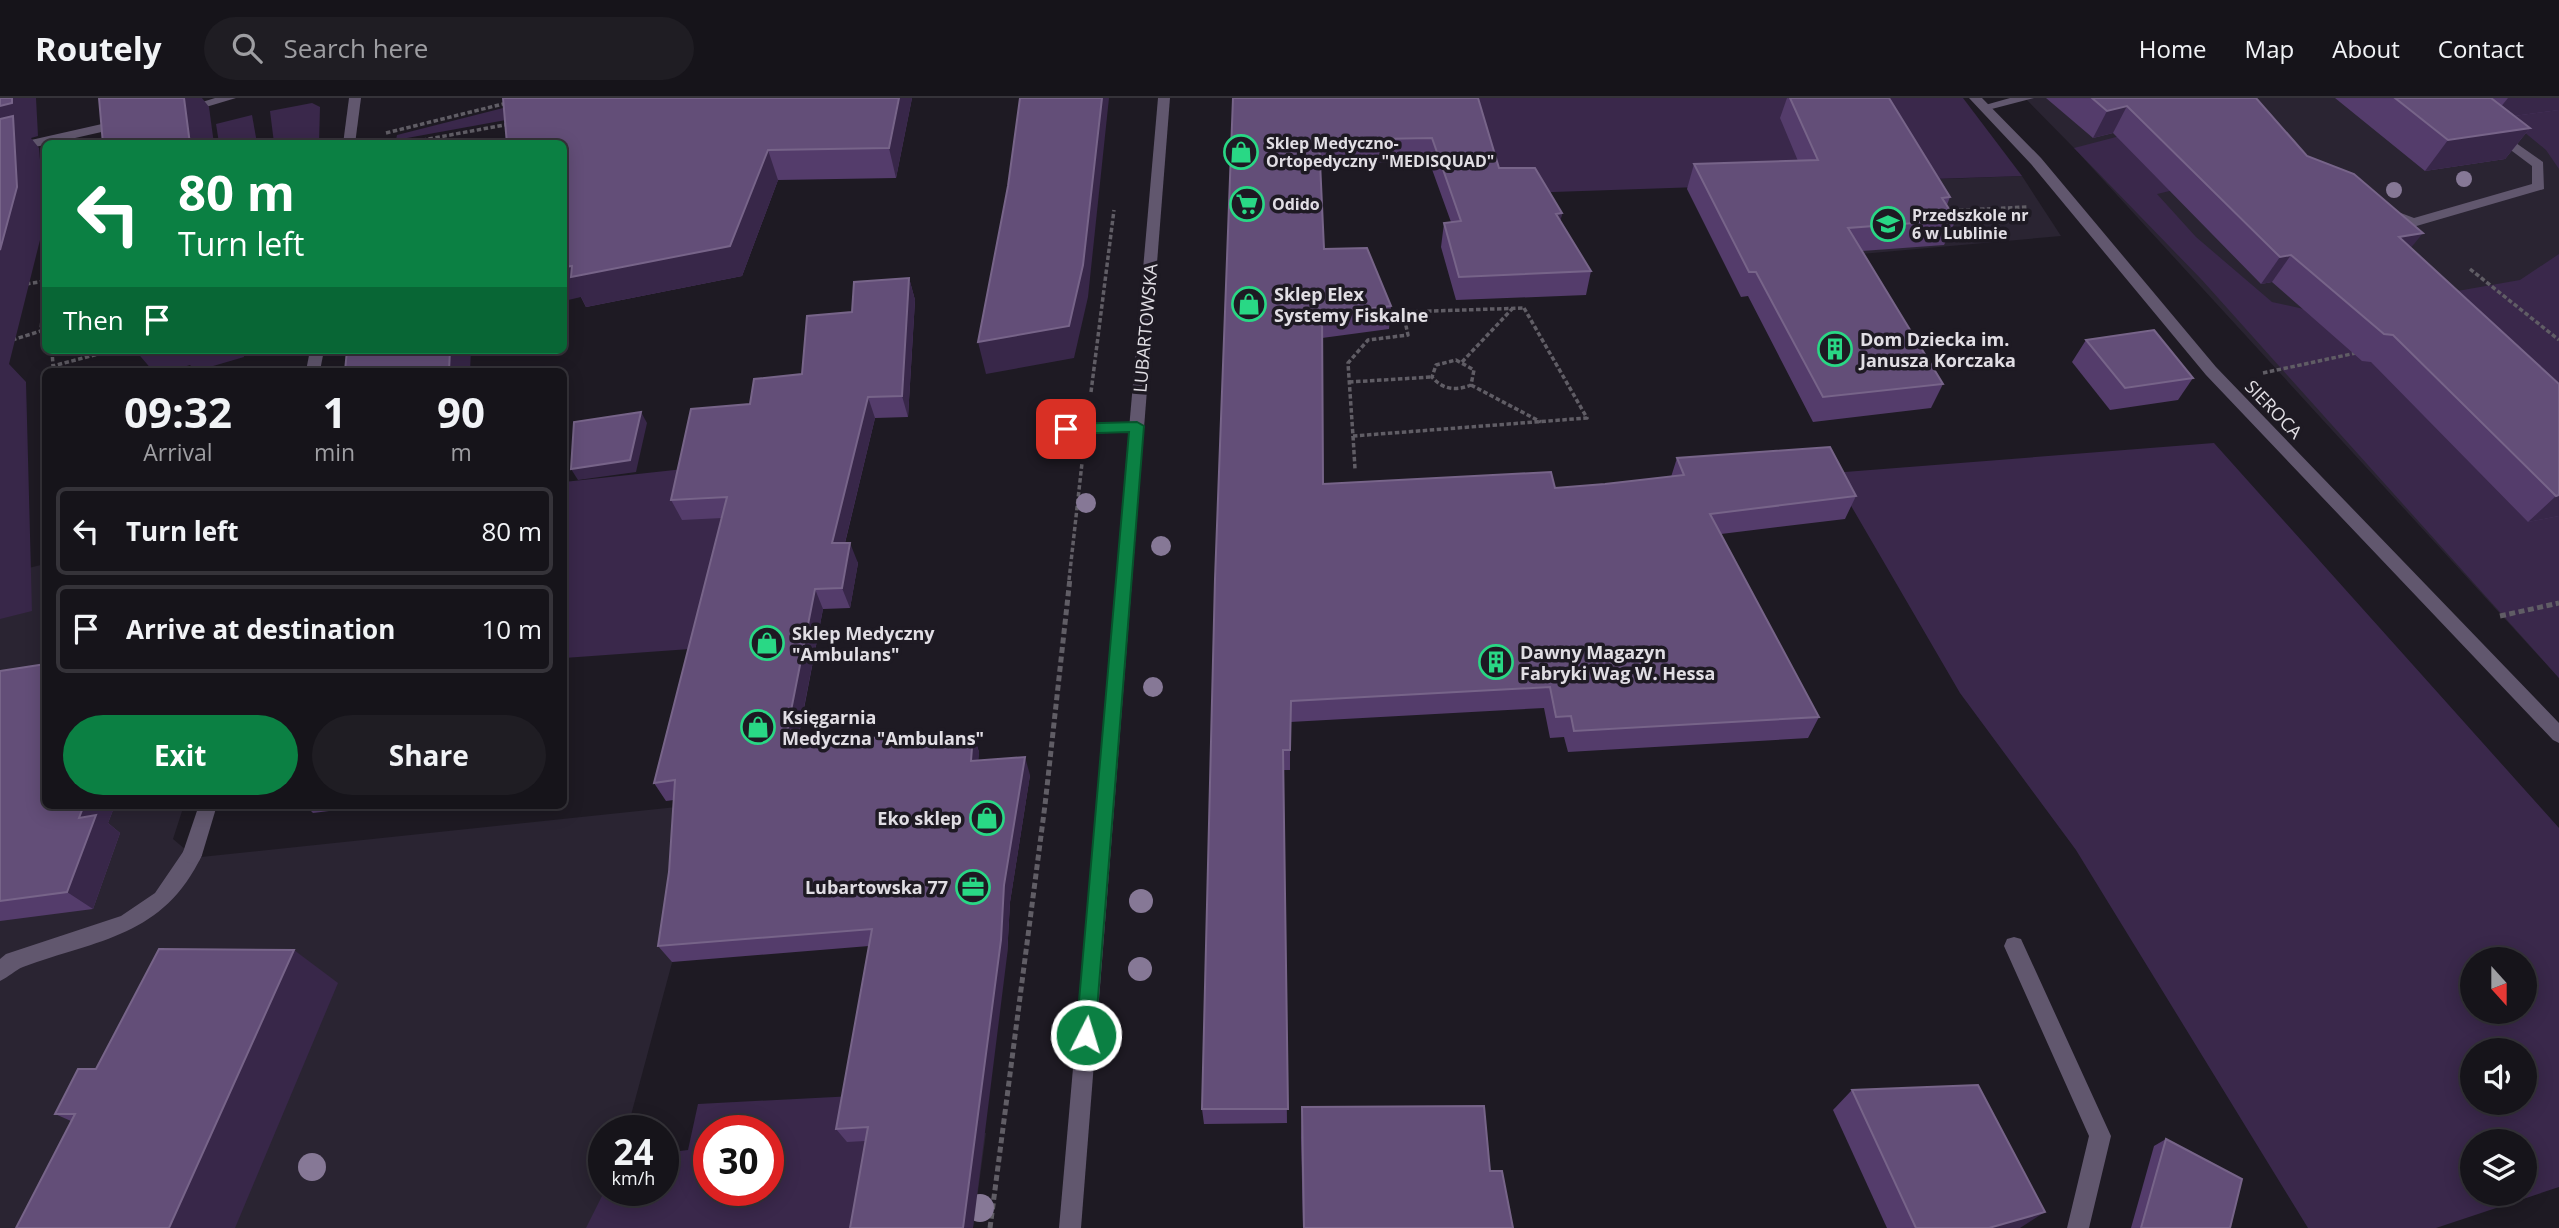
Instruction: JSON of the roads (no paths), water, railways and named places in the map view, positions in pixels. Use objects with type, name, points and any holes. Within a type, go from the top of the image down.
[{"type":"street","points":[[167,113],[230,98]]},
{"type":"street","points":[[350,140],[355,98]]},
{"type":"street","name":"LUBARTOWSKA","points":[[1070,1228],[1164,98]]},
{"type":"street","points":[[1980,103],[2028,98]]},
{"type":"street","name":"SIEROCA","points":[[1980,103],[2036,160],[2211,371],[2559,735]]},
{"type":"street","points":[[49,140],[142,119]]},
{"type":"street","points":[[2374,208],[2413,223],[2539,186],[2538,165],[2484,123]]},
{"type":"street","points":[[0,151],[42,142]]},
{"type":"street","points":[[1046,430],[1137,426]]},
{"type":"street","points":[[0,971],[13,961],[127,923],[162,899],[192,855],[207,809]]},
{"type":"street","points":[[2014,946],[2100,1136],[2078,1228]]},
{"type":"place","name":"Sklep Medyczno- Ortopedyczny \"MEDISQUAD\"","points":[[1241,152]]},
{"type":"place","name":"Odido","points":[[1247,204]]},
{"type":"place","name":"Przedszkole nr 6 w Lublinie","points":[[1888,224]]},
{"type":"place","name":"Sklep Elex Systemy Fiskalne","points":[[1249,304]]},
{"type":"place","name":"Dom Dziecka im. Janusza Korczaka","points":[[1835,349]]},
{"type":"place","name":"Sklep Medyczny \"Ambulans\"","points":[[767,643]]},
{"type":"place","name":"Dawny Magazyn Fabryki Wag W. Hessa","points":[[1496,662]]},
{"type":"place","name":"Księgarnia Medyczna \"Ambulans\"","points":[[758,727]]},
{"type":"place","name":"Eko sklep","points":[[987,818]]},
{"type":"place","name":"Lubartowska 77","points":[[973,887]]}]
